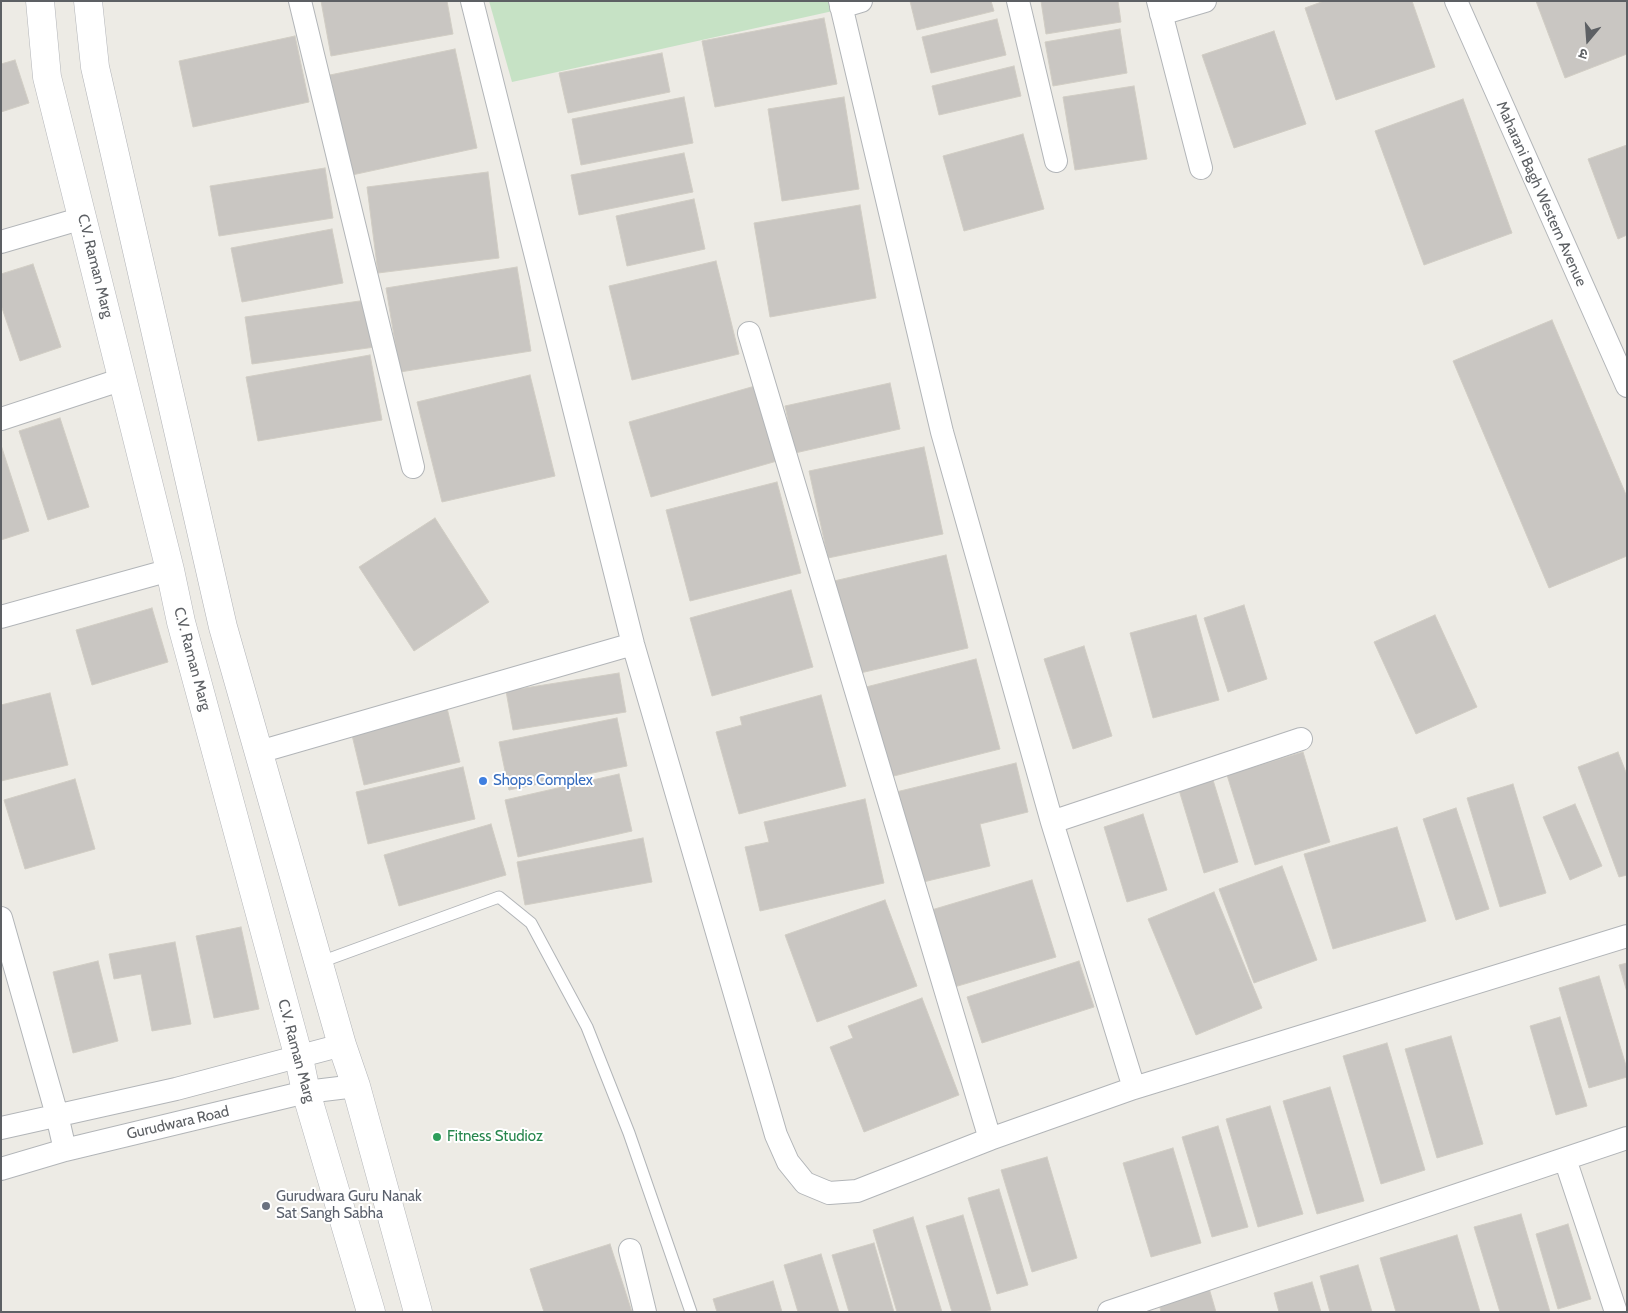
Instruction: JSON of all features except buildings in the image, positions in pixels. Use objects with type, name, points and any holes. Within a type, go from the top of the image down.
[{"type":"main road","name":"C.V. Raman Marg","points":[[40,1],[47,77],[184,631],[299,1058],[306,1092],[371,1312]]},
{"type":"main road","points":[[88,1],[95,67],[223,627],[342,1046],[356,1086],[418,1312]]},
{"type":"street","points":[[300,1],[413,467]]},
{"type":"street","points":[[472,1],[633,644],[776,1135],[788,1162],[805,1183],[829,1193],[857,1190],[990,1139],[1134,1088],[1627,936]]},
{"type":"street","points":[[1018,1],[1056,161]]},
{"type":"street","points":[[1201,168],[1159,8],[1205,1]]},
{"type":"street","name":"Maharani Bagh Western Avenue","points":[[1456,1],[1627,386]]},
{"type":"street","points":[[848,3],[942,432],[1052,822],[1134,1088]]},
{"type":"street","points":[[1,242],[83,218]]},
{"type":"street","points":[[750,333],[990,1139]]},
{"type":"street","points":[[1,419],[123,379]]},
{"type":"street","points":[[1,617],[170,570]]},
{"type":"street","points":[[258,752],[633,644]]},
{"type":"street","points":[[1052,822],[1302,739]]},
{"type":"street","points":[[1,918],[57,1115],[65,1150]]},
{"type":"street","points":[[1,1128],[176,1089],[342,1046]]},
{"type":"street","name":"Gurudwara Road","points":[[1,1169],[65,1150],[306,1092],[356,1086]]},
{"type":"street","points":[[1110,1312],[1627,1138]]},
{"type":"street","points":[[1564,1158],[1616,1312]]},
{"type":"street","points":[[630,1250],[645,1312]]},
{"type":"lane","points":[[318,963],[499,897],[531,923],[587,1027],[629,1133],[691,1312]]},
{"type":"green space","points":[[489,1],[840,1],[842,9],[512,82]]},
{"type":"place","name":"Shops Complex","points":[[483,781]]},
{"type":"place","name":"Fitness Studioz","points":[[437,1137]]},
{"type":"place","name":"Gurudwara Guru Nanak Sat Sangh Sabha","points":[[266,1206]]}]
